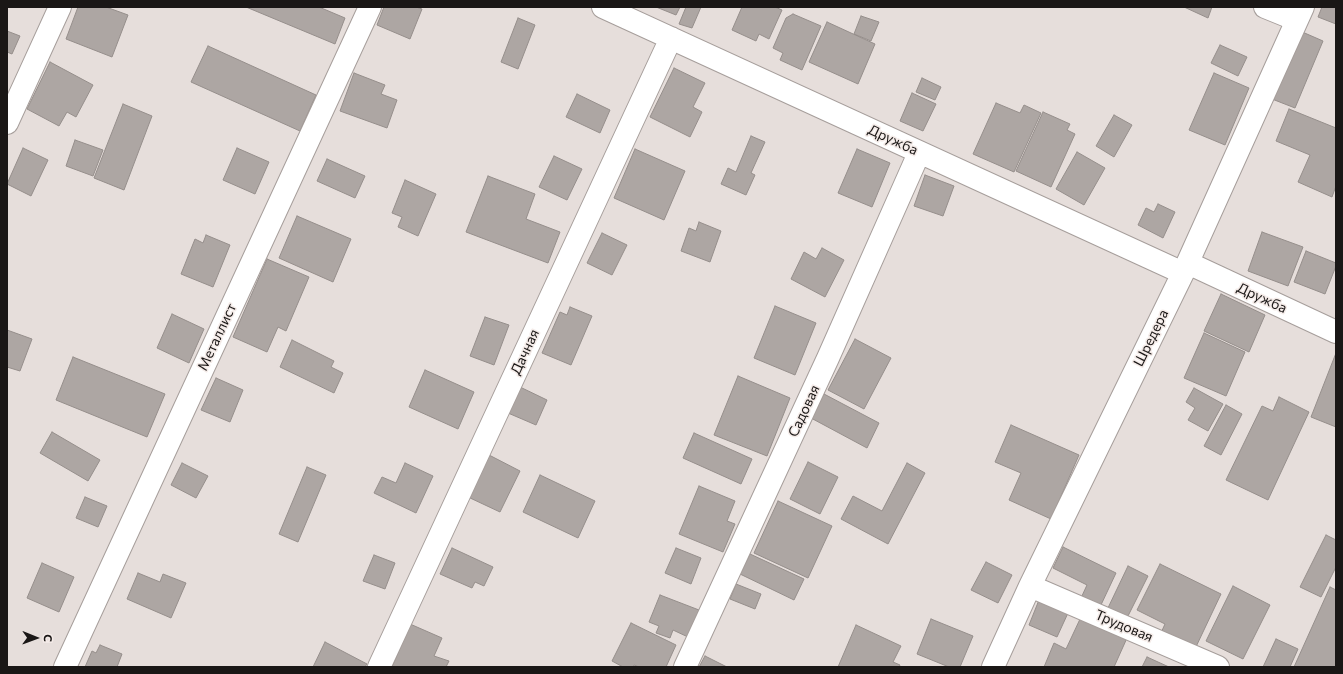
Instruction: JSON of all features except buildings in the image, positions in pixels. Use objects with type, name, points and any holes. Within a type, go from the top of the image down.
[{"type":"street","points":[[7,123],[60,7]]},
{"type":"street","name":"Металлист","points":[[65,667],[370,7]]},
{"type":"street","name":"Дружба","points":[[603,7],[919,153],[1336,332]]},
{"type":"street","points":[[1265,7],[1300,14]]},
{"type":"street","name":"Шредера","points":[[993,667],[1030,586],[1185,268],[1300,14]]},
{"type":"street","name":"Дачная","points":[[379,667],[671,38]]},
{"type":"street","name":"Садовая","points":[[685,667],[828,358],[919,153]]},
{"type":"street","name":"Трудовая","points":[[1030,586],[1218,667]]}]
